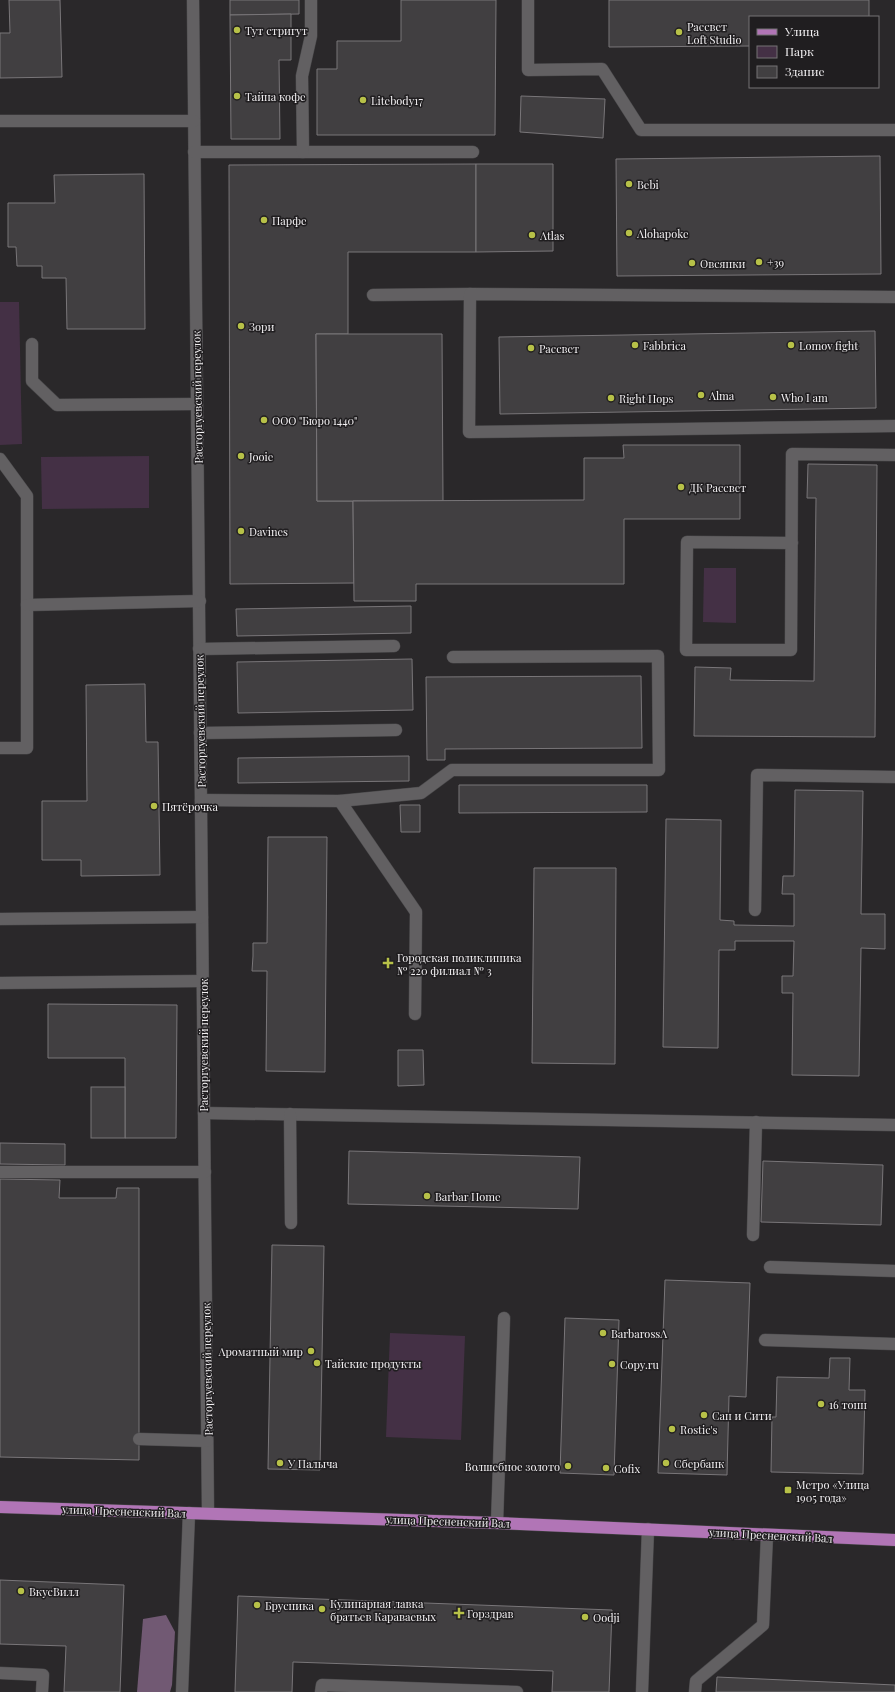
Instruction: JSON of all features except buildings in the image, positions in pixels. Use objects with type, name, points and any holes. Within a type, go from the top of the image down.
[{"type":"main road","name":"улица Пресненский Вал","points":[[0,1507],[497,1523],[895,1540]]},
{"type":"street","name":"Расторгуевский переулок","points":[[193,0],[208,1513]]},
{"type":"street","points":[[303,152],[302,76],[311,36],[311,0]]},
{"type":"street","points":[[528,0],[528,70],[602,69],[641,130],[895,130]]},
{"type":"street","points":[[0,121],[194,121]]},
{"type":"street","points":[[194,152],[474,152]]},
{"type":"street","points":[[470,294],[469,432],[895,426]]},
{"type":"street","points":[[373,295],[470,294],[895,297]]},
{"type":"street","points":[[32,344],[32,381],[57,405],[196,404]]},
{"type":"street","points":[[792,542],[687,542],[686,650],[791,650],[792,542],[792,454],[895,455]]},
{"type":"street","points":[[0,459],[27,496],[27,748],[0,748]]},
{"type":"street","points":[[27,605],[200,601]]},
{"type":"street","points":[[199,649],[394,646]]},
{"type":"street","points":[[201,800],[340,801],[421,793],[452,770],[659,770],[658,656],[453,657]]},
{"type":"street","points":[[200,733],[396,730]]},
{"type":"street","points":[[755,910],[757,775],[895,776]]},
{"type":"street","points":[[340,801],[416,912],[415,1014]]},
{"type":"street","points":[[0,919],[202,917]]},
{"type":"street","points":[[0,983],[203,982]]},
{"type":"street","points":[[204,1112],[895,1125]]},
{"type":"street","points":[[290,1114],[291,1223]]},
{"type":"street","points":[[752,1235],[756,1122]]},
{"type":"street","points":[[0,1172],[205,1172]]},
{"type":"street","points":[[770,1267],[895,1271]]},
{"type":"street","points":[[497,1523],[504,1318]]},
{"type":"street","points":[[765,1340],[895,1344]]},
{"type":"street","points":[[140,1439],[208,1441]]},
{"type":"street","points":[[182,1692],[189,1513]]},
{"type":"street","points":[[642,1692],[648,1529]]},
{"type":"street","points":[[695,1692],[696,1681],[763,1625],[767,1535]]},
{"type":"street","points":[[0,1673],[43,1675],[42,1692]]},
{"type":"street","points":[[322,1692],[322,1685],[517,1692]]},
{"type":"green space","points":[[0,302],[19,302],[22,444],[0,445]]},
{"type":"green space","points":[[149,456],[149,508],[42,509],[41,457]]},
{"type":"green space","points":[[704,568],[736,568],[736,623],[703,622]]},
{"type":"green space","points":[[390,1333],[465,1336],[461,1440],[386,1437]]},
{"type":"shaded area","points":[[166,1615],[175,1632],[172,1685],[170,1692],[137,1692],[143,1619]]},
{"type":"place","name":"Тут стригут","points":[[237,30]]},
{"type":"place","name":"Рассвет Loft Studio","points":[[679,32]]},
{"type":"place","name":"Тайна кофе","points":[[237,96]]},
{"type":"place","name":"Litebody17","points":[[363,100]]},
{"type":"place","name":"Bebi","points":[[629,184]]},
{"type":"place","name":"Парфе","points":[[264,220]]},
{"type":"place","name":"Alohapoke","points":[[629,233]]},
{"type":"place","name":"Atlas","points":[[532,235]]},
{"type":"place","name":"+39","points":[[759,262]]},
{"type":"place","name":"Овсянки","points":[[692,263]]},
{"type":"place","name":"Зори","points":[[241,326]]},
{"type":"place","name":"Fabbrica","points":[[635,345]]},
{"type":"place","name":"Lomov fight","points":[[791,345]]},
{"type":"place","name":"Рассвет","points":[[531,348]]},
{"type":"place","name":"Alma","points":[[701,395]]},
{"type":"place","name":"Who I am","points":[[773,397]]},
{"type":"place","name":"Right Hops","points":[[611,398]]},
{"type":"place","name":"ООО \"Бюро 1440\"","points":[[264,420]]},
{"type":"place","name":"Jooie","points":[[241,456]]},
{"type":"place","name":"ДК Рассвет","points":[[681,487]]},
{"type":"place","name":"Davines","points":[[241,531]]},
{"type":"place","name":"Пятёрочка","points":[[154,806]]},
{"type":"place","name":"Городская поликлиника № 220 филиал № 3","points":[[388,963]]},
{"type":"place","name":"Barbar Home","points":[[427,1196]]},
{"type":"place","name":"BarbarossA","points":[[603,1333]]},
{"type":"place","name":"Ароматный мир","points":[[311,1351]]},
{"type":"place","name":"Тайские продукты","points":[[317,1363]]},
{"type":"place","name":"Copy.ru","points":[[612,1364]]},
{"type":"place","name":"16 тонн","points":[[821,1404]]},
{"type":"place","name":"Сан и Сити","points":[[704,1415]]},
{"type":"place","name":"Rostic's","points":[[672,1429]]},
{"type":"place","name":"У Палыча","points":[[280,1463]]},
{"type":"place","name":"Сбербанк","points":[[666,1463]]},
{"type":"place","name":"Волшебное золото","points":[[568,1466]]},
{"type":"place","name":"Cofix","points":[[606,1468]]},
{"type":"place","name":"Метро «Улица 1905 года»","points":[[788,1490]]},
{"type":"place","name":"ВкусВилл","points":[[21,1591]]},
{"type":"place","name":"Брусника","points":[[257,1605]]},
{"type":"place","name":"Кулинарная лавка братьев Караваевых","points":[[322,1609]]},
{"type":"place","name":"Горздрав","points":[[459,1613]]},
{"type":"place","name":"Oodji","points":[[585,1617]]}]
